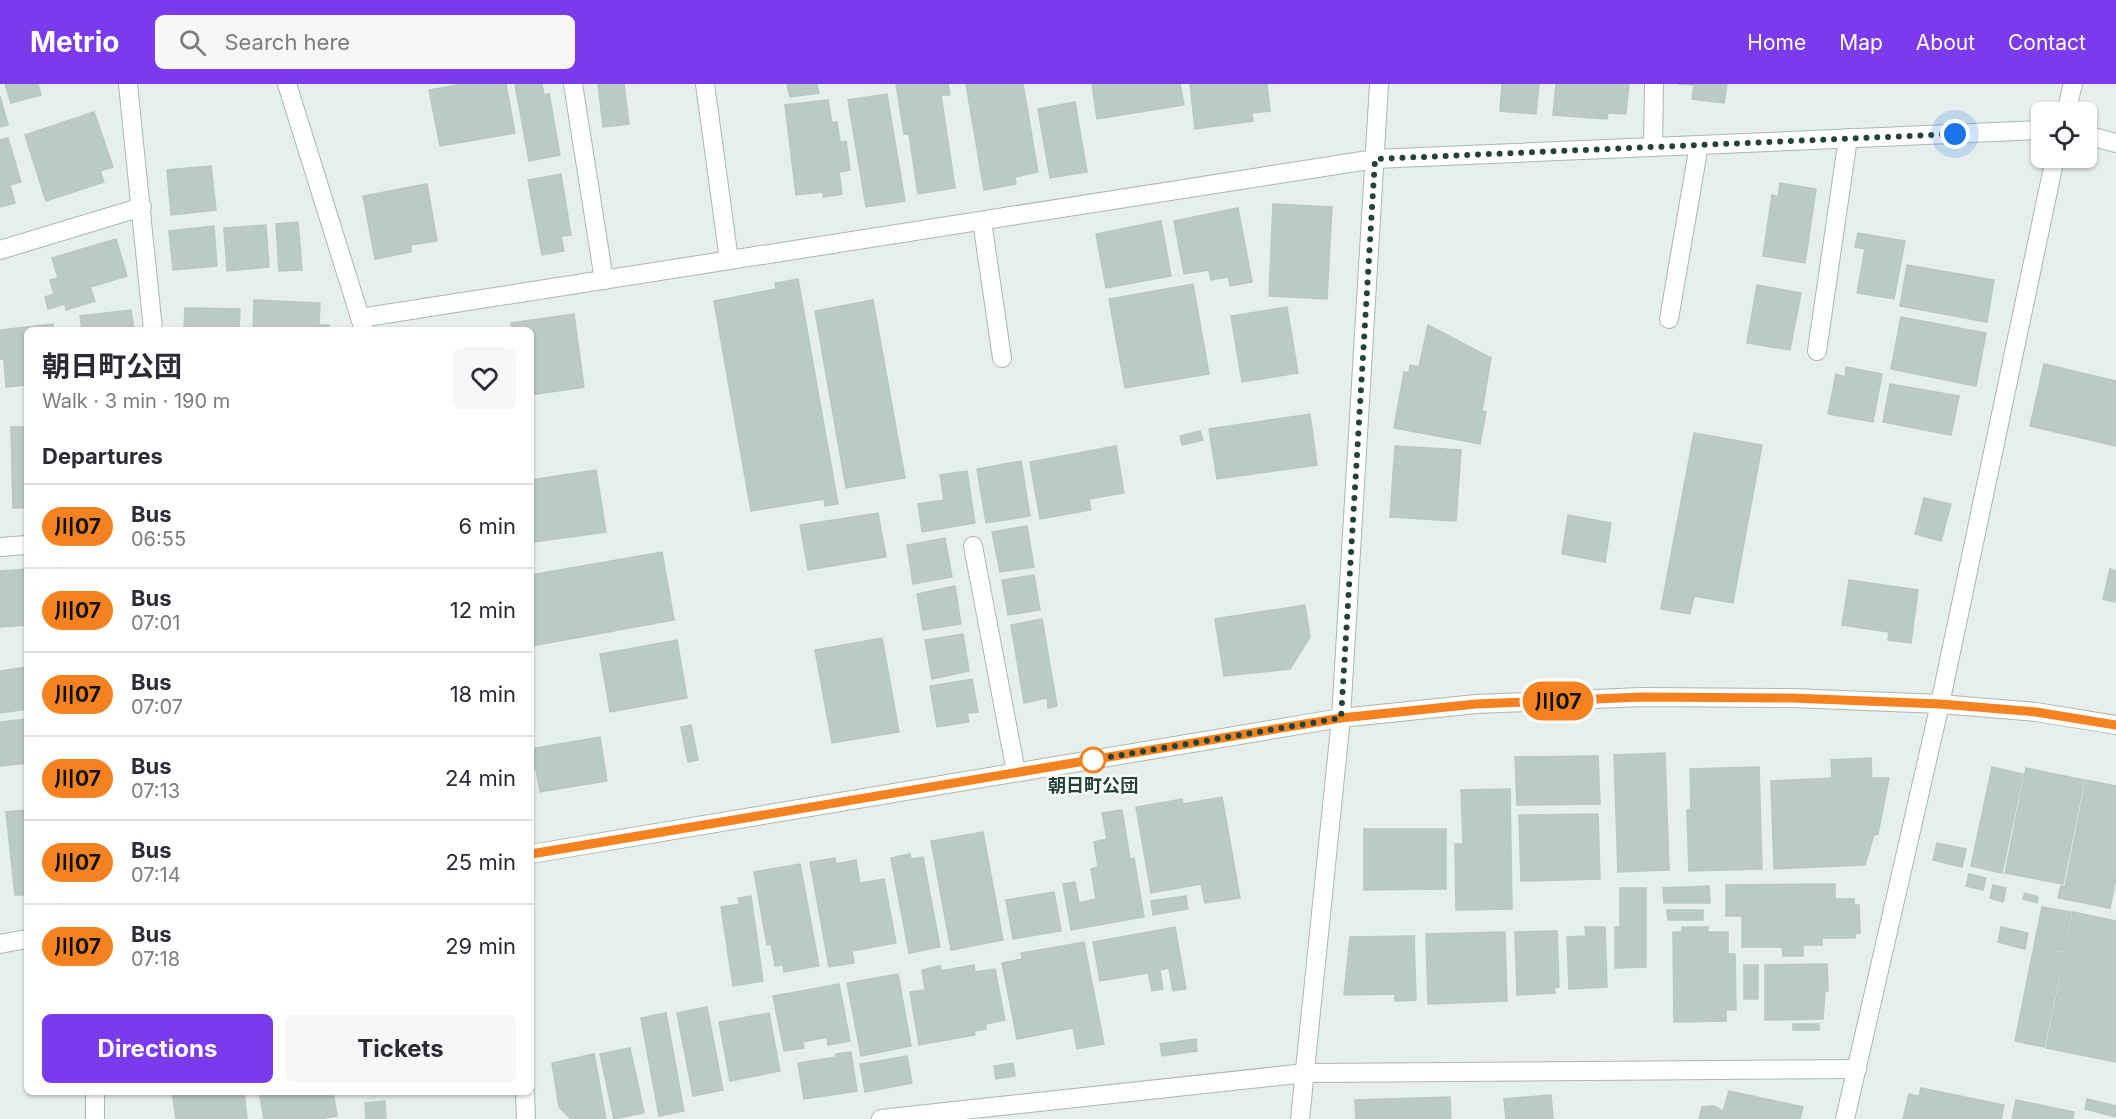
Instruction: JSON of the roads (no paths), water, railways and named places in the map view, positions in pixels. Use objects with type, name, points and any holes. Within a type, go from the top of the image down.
[{"type":"street","points":[[128,84],[153,327]]},
{"type":"street","points":[[287,84],[362,324],[604,279],[1375,159],[2031,130]]},
{"type":"street","points":[[573,84],[604,279]]},
{"type":"street","points":[[705,84],[729,260]]},
{"type":"street","points":[[1300,1119],[1341,718],[1379,84]]},
{"type":"street","points":[[1653,147],[1654,84]]},
{"type":"street","points":[[2068,102],[2073,84]]},
{"type":"street","points":[[1817,351],[1848,138]]},
{"type":"street","points":[[2097,138],[2116,143]]},
{"type":"street","points":[[1670,318],[1699,145]]},
{"type":"street","points":[[1845,1119],[1940,704],[2053,168]]},
{"type":"street","points":[[0,250],[142,207]]},
{"type":"street","points":[[982,221],[1002,358]]},
{"type":"street","points":[[0,547],[24,545]]},
{"type":"street","points":[[973,546],[1016,772]]},
{"type":"street","points":[[534,853],[1341,718],[1476,704],[1642,697],[1792,698],[1940,704],[2036,712],[2116,724]]},
{"type":"street","points":[[0,944],[24,940]]},
{"type":"street","points":[[881,1119],[1306,1073],[1857,1069]]},
{"type":"street","points":[[95,1095],[95,1119]]},
{"type":"street","points":[[525,1095],[526,1119]]},
{"type":"place","name":"朝日町公団","points":[[1093,760]]}]
